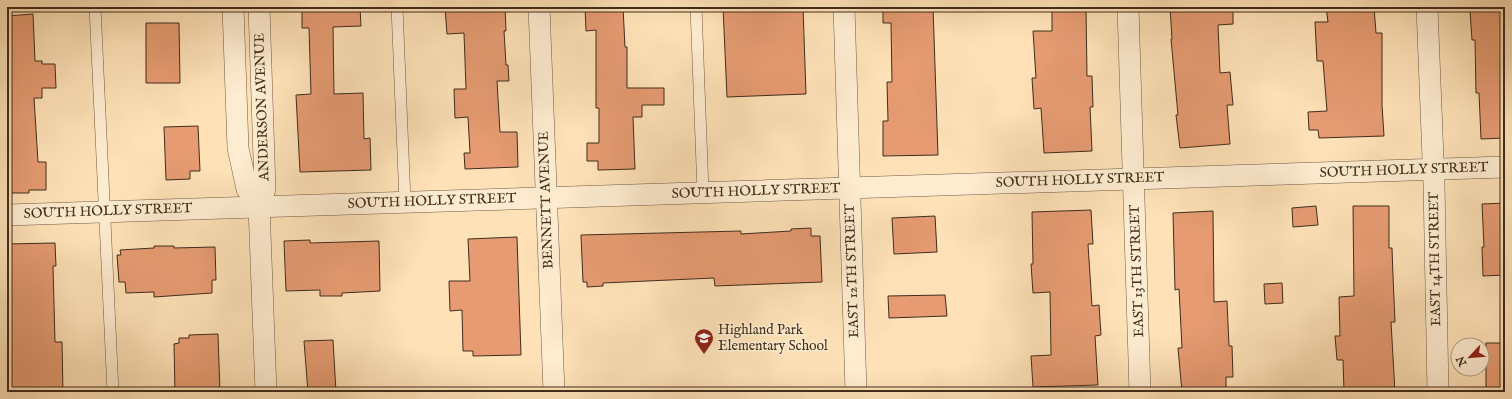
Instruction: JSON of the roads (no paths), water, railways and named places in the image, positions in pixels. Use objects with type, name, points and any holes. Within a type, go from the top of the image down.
[{"type":"street","name":"ANDERSON AVENUE","points":[[233,7],[238,148],[247,189],[259,206]]},
{"type":"street","name":"ANDERSON AVENUE","points":[[260,7],[265,188],[259,206],[266,392]]},
{"type":"street","name":"BENNETT AVENUE","points":[[539,7],[554,392]]},
{"type":"street","name":"EAST 12TH STREET","points":[[844,7],[856,392]]},
{"type":"street","name":"EAST 13TH STREET","points":[[1128,7],[1140,392]]},
{"type":"street","name":"EAST 14TH STREET","points":[[1427,7],[1433,169],[1438,392]]},
{"type":"street","name":"SOUTH HOLLY STREET","points":[[7,215],[1505,167]]},
{"type":"lane","points":[[95,7],[103,212],[113,392]]},
{"type":"lane","points":[[396,7],[405,202]]},
{"type":"lane","points":[[696,7],[703,192]]},
{"type":"place","name":"Highland Park Elementary School","points":[[704,355]]}]
